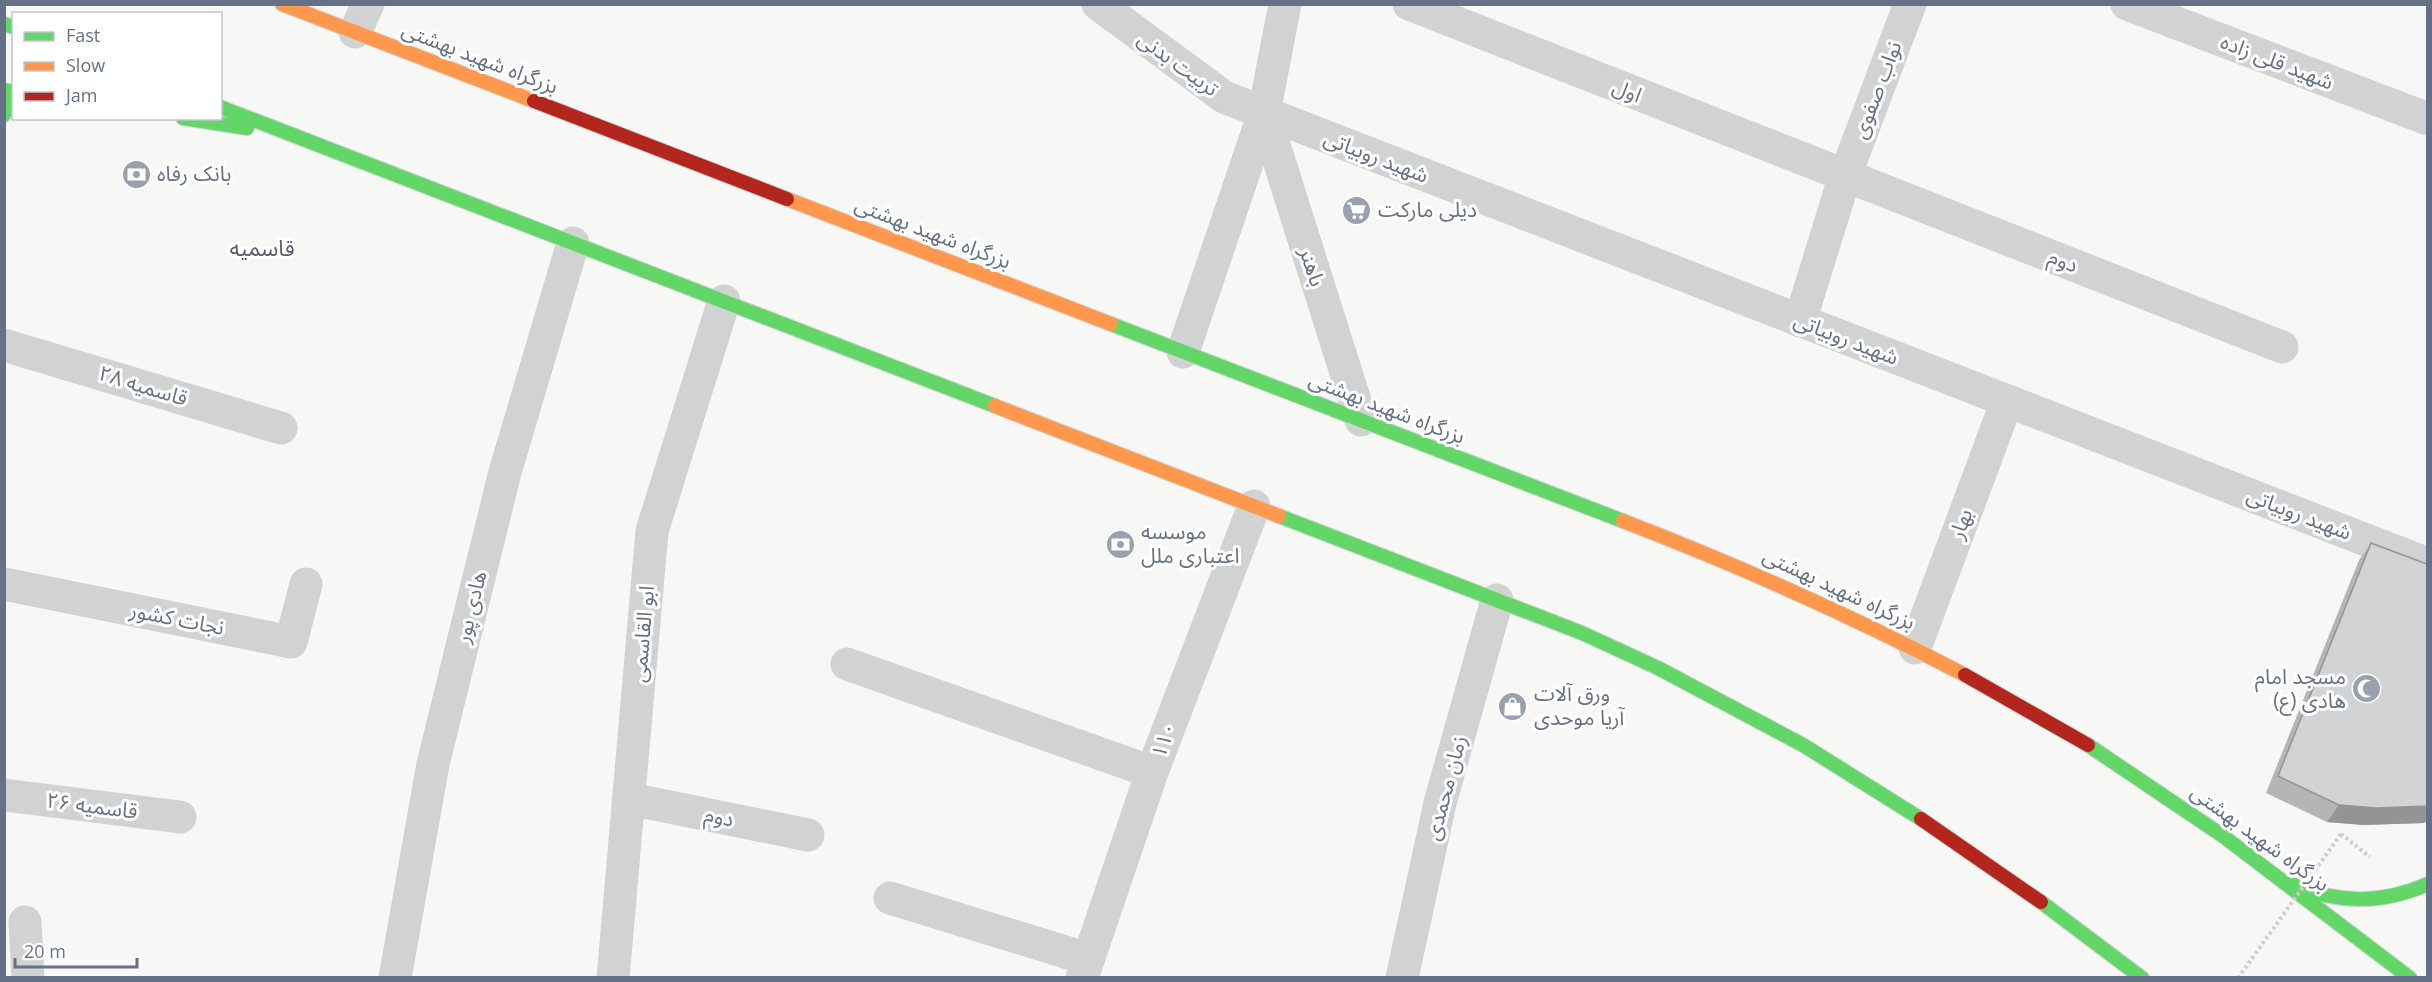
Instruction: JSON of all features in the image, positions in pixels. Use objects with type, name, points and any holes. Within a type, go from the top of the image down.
[{"type":"main road","name":"بزرگراه شهید بهشتی","points":[[282,4],[361,18],[1183,352],[1755,573],[1915,648],[2004,696],[2106,757],[2222,834],[2410,978]]},
{"type":"main road","points":[[4,115],[9,91]]},
{"type":"main road","points":[[222,108],[1497,600],[1628,653],[1717,697],[1812,750],[1914,812],[1996,867],[2125,972]]},
{"type":"main road","points":[[195,120],[295,136]]},
{"type":"main road","points":[[2281,878],[2323,896],[2359,901],[2395,897],[2427,884]]},
{"type":"street","name":"تربیت بدنی","points":[[1098,4],[1224,98],[1264,113]]},
{"type":"street","name":"باهنر","points":[[1183,352],[1264,113],[1285,4]]},
{"type":"street","name":"اول","points":[[1409,4],[1845,176]]},
{"type":"street","name":"نواب صفوی","points":[[1800,321],[1845,176],[1910,4]]},
{"type":"street","name":"شهید قلی زاده","points":[[2127,4],[2427,119]]},
{"type":"street","name":"باهنر","points":[[1264,113],[1361,420]]},
{"type":"street","name":"شهید روبیاتی","points":[[1264,113],[2427,564]]},
{"type":"street","name":"دوم","points":[[1845,176],[2282,347]]},
{"type":"street","name":"هادی پور","points":[[395,978],[433,764],[505,472],[573,243]]},
{"type":"street","name":"ابو القاسمی","points":[[613,978],[652,531],[724,301]]},
{"type":"street","name":"قاسمیه ۲۸","points":[[4,345],[281,428]]},
{"type":"street","name":"بهار","points":[[1915,648],[2007,401]]},
{"type":"street","name":"۱۱۰","points":[[1085,968],[1152,772],[1254,506]]},
{"type":"street","name":"نجات کشور","points":[[4,584],[291,642],[306,584]]},
{"type":"street","name":"زمان محمدی","points":[[1401,978],[1440,803],[1497,600]]},
{"type":"street","points":[[847,664],[1152,772]]},
{"type":"street","name":"قاسمیه ۲۶","points":[[4,795],[180,817]]},
{"type":"street","name":"دوم","points":[[630,799],[808,835]]},
{"type":"street","points":[[890,898],[1085,968]]},
{"type":"street","points":[[25,922],[28,978]]},
{"type":"path","points":[[2238,978],[2341,834],[2370,856]]},
{"type":"building","name":"مسجد امام هادی (ع)","points":[[2371,543],[2427,564],[2427,806],[2376,808],[2339,805],[2278,776]]},
{"type":"traffic: fast","points":[[4,24],[12,26]]},
{"type":"traffic: fast","points":[[4,90],[12,92]]},
{"type":"traffic: fast","points":[[4,115],[10,91]]},
{"type":"traffic: fast","points":[[222,108],[995,406]]},
{"type":"traffic: fast","points":[[196,120],[247,128]]},
{"type":"traffic: fast","points":[[1111,324],[1623,521]]},
{"type":"traffic: fast","points":[[1279,516],[1582,633],[1658,668],[1803,745],[1921,819]]},
{"type":"traffic: fast","points":[[2088,745],[2223,836],[2410,978]]},
{"type":"traffic: fast","points":[[2294,885],[2328,896],[2361,899],[2394,895],[2428,884]]},
{"type":"traffic: fast","points":[[2041,902],[2142,978]]},
{"type":"traffic: slow","points":[[282,4],[534,101]]},
{"type":"traffic: slow","points":[[787,199],[1111,324]]},
{"type":"traffic: slow","points":[[995,406],[1279,516]]},
{"type":"traffic: slow","points":[[1623,521],[1796,593],[1965,675]]},
{"type":"traffic: jam","points":[[534,101],[787,199]]},
{"type":"traffic: jam","points":[[1965,675],[2088,745]]},
{"type":"traffic: jam","points":[[1921,819],[2041,902]]},
{"type":"place","name":"بانک رفاه","points":[[136,174]]},
{"type":"place","name":"دیلی مارکت","points":[[1357,210]]},
{"type":"place","name":"موسسه اعتباری ملل","points":[[1120,544]]},
{"type":"place","name":"مسجد امام هادی (ع)","points":[[2367,689]]},
{"type":"place","name":"ورق آلات آریا موحدی","points":[[1513,706]]},
{"type":"district","name":"قاسمیه","points":[[262,248]]}]
